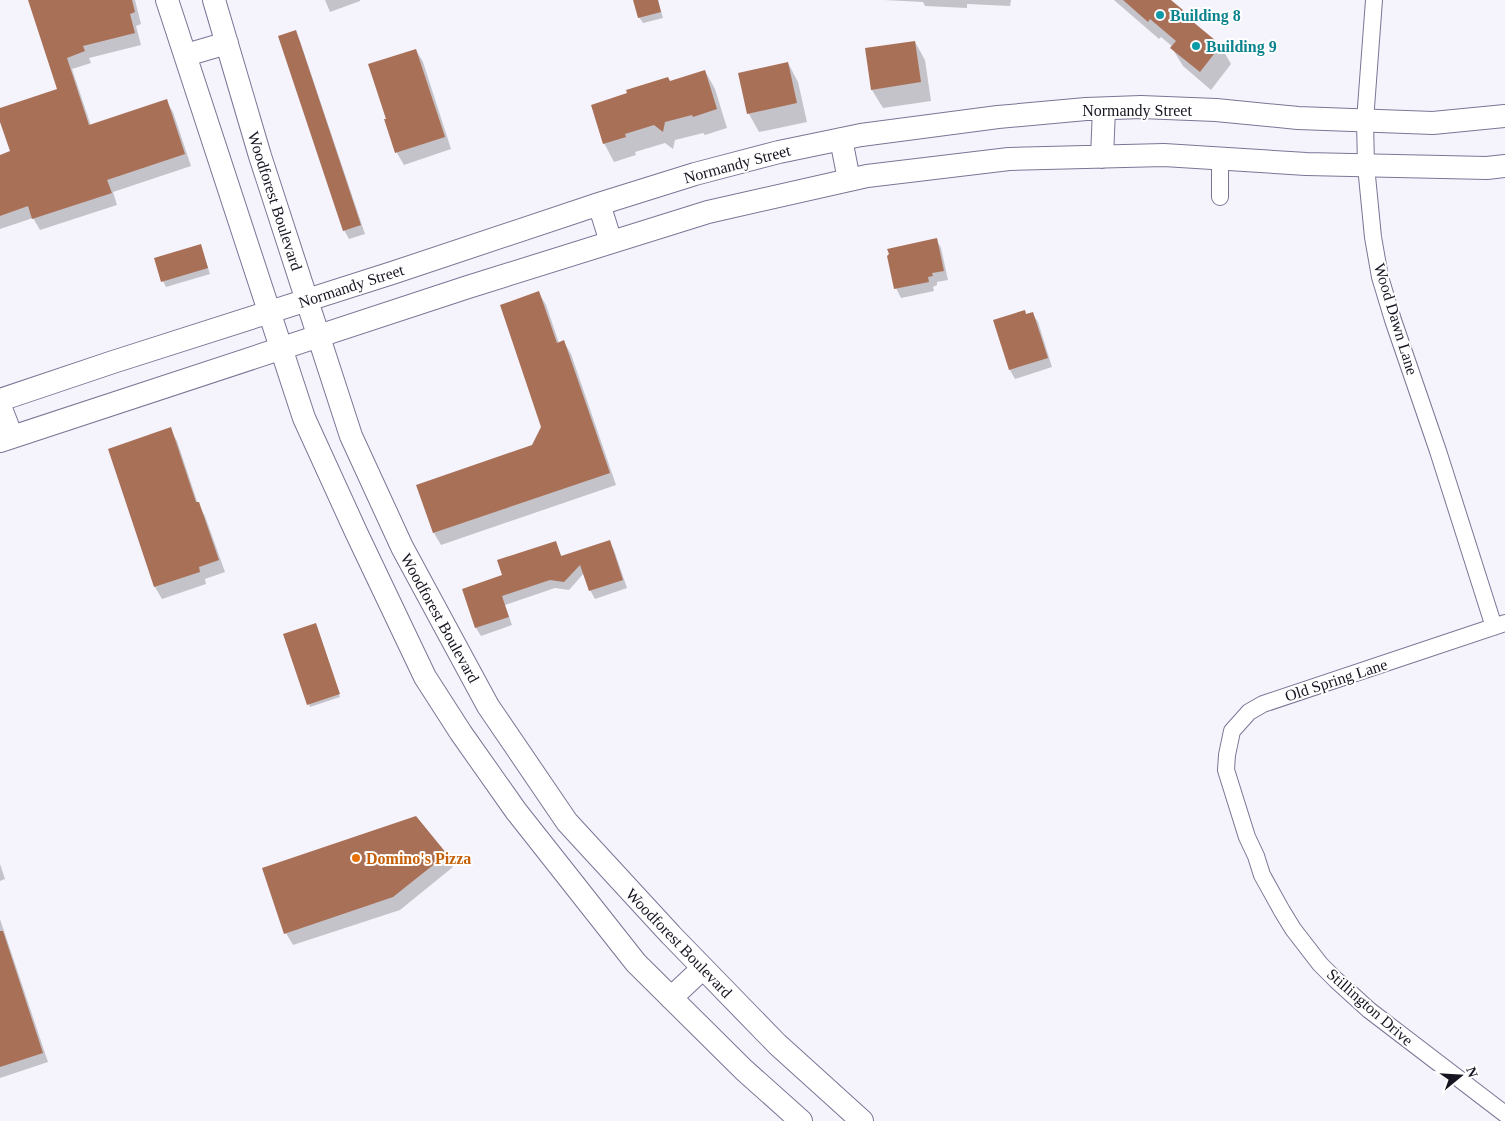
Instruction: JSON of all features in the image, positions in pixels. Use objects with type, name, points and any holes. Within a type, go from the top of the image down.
[{"type":"main road","points":[[167,0],[304,418],[425,677],[461,733],[516,811],[636,963],[744,1070],[801,1121]]},
{"type":"main road","name":"Woodforest Boulevard","points":[[214,0],[260,156],[351,436],[402,547],[488,706],[566,822],[777,1044],[862,1121]]},
{"type":"main road","points":[[186,55],[227,43]]},
{"type":"main road","name":"Normandy Street","points":[[0,400],[112,362],[695,174],[779,152],[861,135],[998,117],[1141,107],[1216,110],[1298,118],[1433,123],[1505,116]]},
{"type":"main road","points":[[1102,157],[1104,109]]},
{"type":"main road","points":[[841,139],[850,180]]},
{"type":"main road","points":[[0,406],[6,439],[468,287],[708,212],[867,176],[1009,159],[1164,155],[1366,166],[1487,168],[1505,166]]},
{"type":"main road","points":[[599,204],[611,242]]},
{"type":"main road","points":[[461,733],[488,706]]},
{"type":"main road","points":[[670,998],[703,968]]},
{"type":"street","name":"Wood Dawn Lane","points":[[1374,0],[1365,121],[1366,166],[1373,237],[1380,277],[1438,451],[1500,625]]},
{"type":"street","points":[[1220,159],[1220,197]]},
{"type":"street","name":"Old Spring Lane","points":[[1232,790],[1226,770],[1232,730],[1249,712],[1279,698],[1500,625]]},
{"type":"street","name":"Stillington Drive","points":[[1232,790],[1262,874],[1293,929],[1320,964],[1369,1010],[1505,1114]]},
{"type":"building","points":[[28,0],[132,0],[135,12],[130,14],[135,33],[83,46],[85,51],[67,58],[89,125],[167,99],[185,154],[107,180],[112,193],[32,219],[28,206],[0,216],[0,155],[10,151],[0,122],[0,108],[57,89]]},
{"type":"building","points":[[633,0],[658,0],[661,12],[638,18]]},
{"type":"building","points":[[1123,0],[1171,0],[1183,10],[1181,12],[1221,45],[1200,72],[1170,48],[1176,41],[1150,19],[1148,22]]},
{"type":"building","points":[[296,30],[361,225],[343,231],[278,36]]},
{"type":"building","points":[[915,41],[921,82],[871,90],[865,48]]},
{"type":"building","points":[[416,49],[445,137],[395,153],[368,64]]},
{"type":"building","points":[[788,62],[797,103],[747,114],[738,73]]},
{"type":"building","points":[[705,70],[717,109],[693,117],[692,115],[665,122],[663,132],[654,125],[625,134],[626,137],[603,144],[591,105],[627,93],[626,90],[668,77],[670,81]]},
{"type":"building","points":[[937,238],[944,271],[932,273],[933,276],[928,277],[929,282],[894,289],[887,249]]},
{"type":"building","points":[[201,244],[208,268],[161,282],[154,258]]},
{"type":"building","points":[[539,291],[557,343],[564,340],[610,473],[433,533],[416,485],[532,445],[541,427],[500,305]]},
{"type":"building","points":[[1025,310],[1026,314],[1033,312],[1048,358],[1009,370],[993,320]]},
{"type":"building","points":[[171,427],[196,502],[199,502],[219,560],[199,567],[200,572],[154,587],[108,449]]},
{"type":"building","points":[[610,540],[623,580],[589,591],[580,565],[564,582],[550,580],[502,596],[509,617],[475,628],[462,589],[502,575],[497,560],[556,541],[561,556]]},
{"type":"building","points":[[316,623],[340,694],[307,705],[283,634]]},
{"type":"building","points":[[416,816],[447,854],[393,897],[284,934],[262,868]]},
{"type":"building","points":[[0,931],[3,931],[43,1053],[0,1067]]},
{"type":"place","name":"Building 8","points":[[1160,15]]},
{"type":"place","name":"Building 9","points":[[1196,46]]},
{"type":"place","name":"Domino's Pizza","points":[[356,858]]}]
